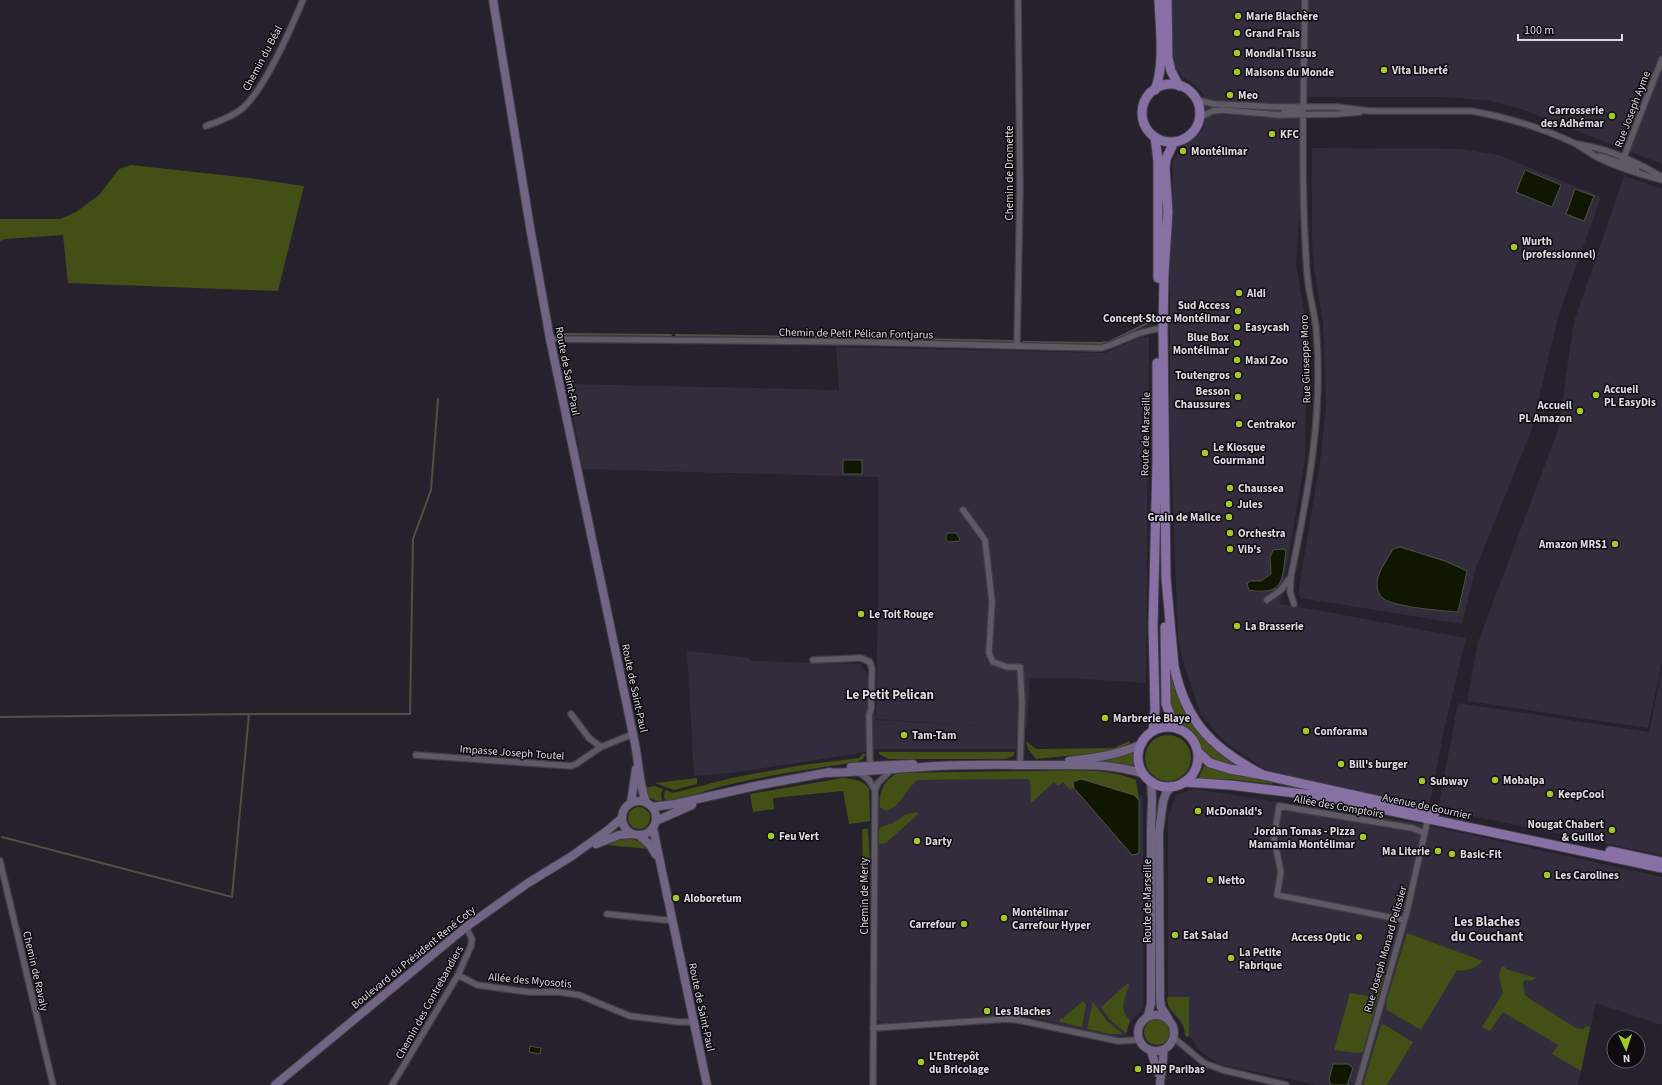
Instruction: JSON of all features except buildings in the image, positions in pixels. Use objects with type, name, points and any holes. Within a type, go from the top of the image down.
[{"type":"main road","name":"Route de Saint-Paul","points":[[493,0],[530,227],[550,338],[636,744],[641,785],[649,805]]},
{"type":"main road","points":[[1155,90],[1158,82],[1160,59],[1160,0]]},
{"type":"main road","points":[[1167,0],[1168,58],[1171,71],[1179,86]]},
{"type":"main road","points":[[1162,86],[1179,86],[1189,91],[1197,100],[1200,117],[1192,133],[1184,139],[1168,142],[1155,137],[1151,133],[1144,123],[1143,111],[1146,100],[1155,90],[1162,86]]},
{"type":"main road","name":"Route de Marseille","points":[[1154,731],[1155,709],[1153,626],[1157,462],[1158,161],[1155,137]]},
{"type":"main road","name":"Route de Marseille","points":[[1166,590],[1163,337],[1164,274],[1168,212],[1165,168],[1166,159],[1174,142]]},
{"type":"main road","points":[[1166,590],[1165,696],[1166,704],[1172,720],[1178,729]]},
{"type":"main road","points":[[1166,590],[1174,666],[1181,692],[1189,710],[1199,726],[1217,747],[1236,760],[1263,775]]},
{"type":"main road","points":[[1168,727],[1178,729],[1191,737],[1195,744],[1198,752],[1198,761],[1195,769],[1191,777],[1184,782],[1172,786],[1157,784],[1151,781],[1144,774],[1139,759],[1142,744],[1154,731],[1168,727]]},
{"type":"main road","name":"Route de Saint-Paul","points":[[631,803],[636,770],[636,744]]},
{"type":"main road","points":[[1033,765],[1107,756],[1123,752],[1142,744]]},
{"type":"main road","name":"Avenue de Gournier","points":[[1198,752],[1210,763],[1230,769],[1283,779],[1336,792],[1662,862]]},
{"type":"main road","points":[[707,798],[654,825],[647,833],[636,834],[626,829],[622,818],[625,808],[631,803],[638,801],[649,805],[707,798],[760,785],[850,767],[904,763],[939,766]]},
{"type":"main road","points":[[826,773],[939,766],[1033,765],[1111,766],[1144,774]]},
{"type":"main road","points":[[1230,785],[1235,782],[1274,786],[1280,784],[1283,779]]},
{"type":"main road","name":"Route de Marseille","points":[[1148,1016],[1151,1003],[1151,781]]},
{"type":"main road","name":"Avenue de Gournier","points":[[1184,782],[1230,785],[1320,796],[1662,868]]},
{"type":"main road","name":"Route de Marseille","points":[[1168,1018],[1162,1007],[1160,998],[1159,832],[1163,802],[1166,793],[1172,786]]},
{"type":"main road","points":[[649,805],[656,814],[654,825]]},
{"type":"main road","name":"Boulevard du Président René Coty","points":[[276,1085],[466,927],[528,883],[572,856],[622,818]]},
{"type":"main road","name":"Route de Saint-Paul","points":[[654,825],[660,863],[695,1022],[707,1085]]},
{"type":"main road","name":"Route de Saint-Paul","points":[[636,834],[650,845],[660,863]]},
{"type":"main road","name":"Boulevard du Président René Coty","points":[[572,856],[607,839],[619,835],[636,834]]},
{"type":"main road","points":[[1157,1014],[1168,1018],[1174,1027],[1174,1038],[1168,1047],[1163,1050],[1151,1051],[1146,1048],[1139,1040],[1139,1026],[1142,1021],[1148,1016],[1157,1014]]},
{"type":"main road","points":[[1160,1081],[1164,1054],[1163,1050]]},
{"type":"main road","points":[[1151,1051],[1160,1081]]},
{"type":"street","name":"Chemin du Béal","points":[[206,126],[233,115],[243,108],[251,99],[269,71],[303,0]]},
{"type":"street","name":"Chemin de Dromette","points":[[1018,0],[1020,188],[1018,346]]},
{"type":"street","name":"Rue Giuseppe Moro","points":[[1294,604],[1290,592],[1291,576],[1312,468],[1318,395],[1316,326],[1308,281],[1305,239],[1305,0]]},
{"type":"street","name":"Rue Joseph Ayme","points":[[1622,163],[1662,59]]},
{"type":"street","points":[[1197,100],[1214,104],[1338,114],[1369,110]]},
{"type":"street","points":[[1200,117],[1213,111],[1222,110],[1280,115],[1337,107],[1369,110],[1478,112],[1514,120],[1575,143],[1600,150],[1642,175],[1662,179]]},
{"type":"street","points":[[1575,143],[1596,157],[1602,155],[1622,163],[1648,169],[1662,179]]},
{"type":"street","name":"Chemin de Petit Pélican Fontjarus","points":[[550,338],[1101,348],[1112,345],[1139,333],[1157,329]]},
{"type":"street","points":[[963,510],[985,540],[992,601],[989,653],[993,662],[1007,667],[1020,667],[1022,702],[1020,765]]},
{"type":"street","name":"Rue Giuseppe Moro","points":[[1266,600],[1281,590],[1291,576]]},
{"type":"street","points":[[814,660],[861,658],[870,662],[872,689],[869,720],[870,765]]},
{"type":"street","points":[[571,714],[589,738],[601,747]]},
{"type":"street","name":"Impasse Joseph Toutel","points":[[416,755],[570,766],[576,764],[601,747],[633,734]]},
{"type":"street","points":[[875,790],[878,783],[891,770]]},
{"type":"street","points":[[859,772],[869,780],[875,790]]},
{"type":"street","name":"Chemin de Merly","points":[[873,1085],[875,790]]},
{"type":"street","name":"Allée des Comptoirs","points":[[1404,920],[1277,895],[1281,872],[1274,839],[1279,806],[1412,828],[1425,833]]},
{"type":"street","name":"Rue Joseph Monard Pelissier","points":[[1358,1085],[1404,920],[1428,818]]},
{"type":"street","name":"Chemin de Ravaly","points":[[0,861],[53,1085]]},
{"type":"street","points":[[608,914],[672,920]]},
{"type":"street","name":"Chemin des Contrebandiers","points":[[392,1085],[458,975],[471,946],[472,939],[466,927]]},
{"type":"street","name":"Allée des Myosotis","points":[[458,975],[477,985],[529,992],[559,992],[579,995],[630,1016],[679,1022],[695,1022]]},
{"type":"street","points":[[873,1028],[1007,1019],[1118,1041],[1139,1040]]},
{"type":"street","points":[[1174,1038],[1204,1063],[1223,1070],[1286,1085]]},
{"type":"shaded area","points":[[1172,0],[1662,0],[1662,164],[1521,109],[1487,100],[1441,97],[1308,97],[1296,264],[1307,330],[1305,460],[1280,604],[1466,638],[1444,730],[1429,808],[1270,773],[1225,742],[1201,715],[1185,668],[1178,639],[1170,424],[1170,261],[1173,161],[1183,147],[1204,129],[1204,95],[1195,85],[1183,77],[1174,66]]},
{"type":"shaded area","points":[[1312,148],[1459,149],[1499,155],[1601,197],[1558,317],[1531,432],[1475,570],[1462,624],[1301,598],[1298,594],[1321,455],[1326,405],[1323,323],[1314,267],[1312,240]]},
{"type":"shaded area","points":[[1525,170],[1561,185],[1552,207],[1516,192]]},
{"type":"shaded area","points":[[1624,176],[1662,189],[1662,663],[1648,728],[1467,701],[1478,642],[1558,430],[1574,322]]},
{"type":"shaded area","points":[[1575,189],[1594,196],[1584,221],[1566,214]]},
{"type":"shaded area","points":[[1149,336],[1146,683],[1070,678],[1030,678],[1027,728],[1017,728],[1016,749],[876,749],[855,754],[731,773],[694,776],[687,651],[749,658],[752,661],[860,664],[867,673],[876,720],[982,726],[876,719],[878,477],[582,469],[568,384],[839,390],[836,347],[1105,353],[1139,338]]},
{"type":"shaded area","points":[[843,460],[862,460],[862,474],[843,474]]},
{"type":"shaded area","points":[[948,533],[956,533],[960,539],[959,541],[949,542],[946,540]]},
{"type":"shaded area","points":[[1400,547],[1445,561],[1467,571],[1458,612],[1431,610],[1408,606],[1390,602],[1382,597],[1377,588],[1378,577],[1393,549]]},
{"type":"shaded area","points":[[1283,549],[1286,551],[1284,570],[1280,583],[1275,588],[1269,590],[1249,590],[1247,584],[1250,581],[1261,581],[1271,574],[1270,558],[1273,550]]},
{"type":"shaded area","points":[[1662,670],[1662,855],[1438,809],[1458,703],[1649,732]]},
{"type":"shaded area","points":[[1073,778],[1142,796],[1143,1008],[1132,1019],[1127,1035],[1114,1037],[1021,1015],[880,1022],[876,1017],[879,797],[881,792],[894,780]]},
{"type":"shaded area","points":[[1081,779],[1134,795],[1139,800],[1139,852],[1137,854],[1132,855],[1074,788],[1073,782]]},
{"type":"shaded area","points":[[1194,789],[1417,823],[1662,877],[1662,1025],[1596,1003],[1578,1085],[1317,1085],[1219,1064],[1201,1052],[1168,1006],[1168,818],[1176,795]]},
{"type":"shaded area","points":[[530,1046],[541,1048],[540,1054],[529,1052]]},
{"type":"shaded area","points":[[1333,1064],[1348,1064],[1353,1068],[1347,1085],[1331,1085],[1329,1080]]},
{"type":"green space","points":[[131,165],[249,178],[304,186],[278,291],[68,283],[63,235],[5,239],[0,241],[0,219],[60,219],[76,212],[99,195],[119,169]]},
{"type":"green space","points":[[1169,646],[1171,667],[1204,738],[1216,750],[1243,769],[1223,765],[1204,755],[1193,734],[1177,722],[1168,701]]},
{"type":"green space","points":[[1173,735],[1185,741],[1190,749],[1190,767],[1185,775],[1177,780],[1163,781],[1151,775],[1146,767],[1145,753],[1151,741],[1159,736]]},
{"type":"green space","points":[[1026,741],[1036,749],[1114,748],[1129,741],[1130,743],[1115,751],[1036,759],[1028,749]]},
{"type":"green space","points":[[879,752],[1015,752],[1013,756],[1006,759],[889,759],[879,754]]},
{"type":"green space","points":[[1133,752],[1134,767],[1124,764],[1090,762],[1110,759]]},
{"type":"green space","points":[[864,753],[865,755],[863,759],[857,762],[746,781],[666,802],[664,797],[665,790],[673,793],[736,777],[803,765],[859,758]]},
{"type":"green space","points":[[1205,764],[1274,781],[1272,784],[1228,779],[1216,781],[1198,779]]},
{"type":"green space","points":[[1079,770],[1110,773],[1136,780],[1139,800],[1134,795],[1073,782],[1074,788],[1070,790],[1063,782],[1058,786],[1054,782],[1031,803],[1030,781],[1027,779],[918,780],[891,809],[886,811],[880,807],[881,791],[885,783],[897,773]]},
{"type":"green space","points":[[697,778],[697,784],[674,790],[655,783]]},
{"type":"green space","points":[[843,778],[861,782],[869,789],[870,821],[849,824],[843,791],[773,798],[774,809],[753,812],[750,794]]},
{"type":"green space","points":[[654,786],[663,789],[661,794],[662,801],[650,798],[644,788]]},
{"type":"green space","points":[[639,807],[647,810],[650,818],[647,826],[639,829],[631,826],[628,818],[631,810]]},
{"type":"green space","points":[[916,812],[918,814],[886,843],[879,844],[879,830],[881,827],[893,823],[905,815]]},
{"type":"green space","points":[[862,829],[868,829],[870,863],[863,864]]},
{"type":"green space","points":[[623,837],[640,842],[648,849],[607,845],[608,841]]},
{"type":"green space","points":[[1407,933],[1483,961],[1471,969],[1457,970],[1421,1030],[1387,1010],[1386,1002]]},
{"type":"green space","points":[[1503,966],[1506,969],[1536,978],[1531,981],[1525,980],[1523,983],[1525,995],[1530,999],[1576,1028],[1583,1029],[1587,1026],[1590,1027],[1581,1071],[1552,1054],[1558,1045],[1503,1012],[1490,1031],[1482,1027],[1503,993],[1499,976]]},
{"type":"green space","points":[[1382,971],[1385,971],[1363,1052],[1357,1053],[1334,1050],[1350,993],[1374,997]]},
{"type":"green space","points":[[1128,983],[1129,985],[1124,999],[1123,1008],[1126,1016],[1130,1020],[1126,1033],[1110,1020],[1101,1007]]},
{"type":"green space","points":[[1167,997],[1189,997],[1189,1036],[1187,1037],[1185,1035],[1182,1023],[1170,1008]]},
{"type":"green space","points":[[1083,1001],[1086,1004],[1082,1027],[1060,1022],[1060,1018],[1062,1019]]},
{"type":"green space","points":[[1093,1002],[1107,1021],[1123,1034],[1110,1034],[1087,1029]]},
{"type":"green space","points":[[1157,1019],[1166,1023],[1170,1032],[1166,1041],[1157,1045],[1148,1041],[1144,1032],[1148,1023]]},
{"type":"green space","points":[[1383,1024],[1413,1042],[1387,1085],[1363,1085],[1381,1025]]},
{"type":"waterway","points":[[1023,342],[1109,342],[1150,322]]},
{"type":"waterway","points":[[557,334],[671,335]]},
{"type":"waterway","points":[[676,335],[804,337]]},
{"type":"waterway","points":[[810,337],[858,338]]},
{"type":"waterway","points":[[866,338],[1014,341]]},
{"type":"waterway","points":[[2,837],[232,897],[249,714],[410,714],[413,539],[431,490],[438,399]]},
{"type":"waterway","points":[[0,717],[249,714]]},
{"type":"place","name":"Marie Blachère","points":[[1238,16]]},
{"type":"place","name":"Grand Frais","points":[[1237,33]]},
{"type":"place","name":"Mondial Tissus","points":[[1237,53]]},
{"type":"place","name":"Vita Liberté","points":[[1384,70]]},
{"type":"place","name":"Maisons du Monde","points":[[1237,72]]},
{"type":"place","name":"Meo","points":[[1230,95]]},
{"type":"place","name":"Carrosserie des Adhémar","points":[[1612,116]]},
{"type":"place","name":"KFC","points":[[1272,134]]},
{"type":"place","name":"Montélimar","points":[[1183,151]]},
{"type":"place","name":"Wurth (professionnel)","points":[[1514,247]]},
{"type":"place","name":"Aldi","points":[[1239,293]]},
{"type":"place","name":"Sud Access Concept-Store Montélimar","points":[[1238,311]]},
{"type":"place","name":"Easycash","points":[[1237,327]]},
{"type":"place","name":"Blue Box Montélimar","points":[[1237,343]]},
{"type":"place","name":"Maxi Zoo","points":[[1237,360]]},
{"type":"place","name":"Toutengros","points":[[1238,375]]},
{"type":"place","name":"Accueil PL EasyDis","points":[[1596,395]]},
{"type":"place","name":"Besson Chaussures","points":[[1238,397]]},
{"type":"place","name":"Accueil PL Amazon","points":[[1580,411]]},
{"type":"place","name":"Centrakor","points":[[1239,424]]},
{"type":"place","name":"Le Kiosque Gourmand","points":[[1205,453]]},
{"type":"place","name":"Chaussea","points":[[1230,488]]},
{"type":"place","name":"Jules","points":[[1229,504]]},
{"type":"place","name":"Grain de Malice","points":[[1229,517]]},
{"type":"place","name":"Orchestra","points":[[1230,533]]},
{"type":"place","name":"Amazon MRS1","points":[[1615,544]]},
{"type":"place","name":"Vib's","points":[[1230,549]]},
{"type":"place","name":"Le Toit Rouge","points":[[861,614]]},
{"type":"place","name":"La Brasserie","points":[[1237,626]]},
{"type":"place","name":"Marbrerie Blaye","points":[[1105,718]]},
{"type":"place","name":"Conforama","points":[[1306,731]]},
{"type":"place","name":"Tam-Tam","points":[[904,735]]},
{"type":"place","name":"Bill's burger","points":[[1341,764]]},
{"type":"place","name":"Mobalpa","points":[[1495,780]]},
{"type":"place","name":"Subway","points":[[1422,781]]},
{"type":"place","name":"KeepCool","points":[[1550,794]]},
{"type":"place","name":"McDonald's","points":[[1198,811]]},
{"type":"place","name":"Nougat Chabert & Guillot","points":[[1612,830]]},
{"type":"place","name":"Feu Vert","points":[[771,836]]},
{"type":"place","name":"Jordan Tomas - Pizza Mamamia Montélimar","points":[[1363,837]]},
{"type":"place","name":"Darty","points":[[917,841]]},
{"type":"place","name":"Ma Literie","points":[[1438,851]]},
{"type":"place","name":"Basic-Fit","points":[[1452,854]]},
{"type":"place","name":"Les Carolines","points":[[1547,875]]},
{"type":"place","name":"Netto","points":[[1210,880]]},
{"type":"place","name":"Aloboretum","points":[[676,898]]},
{"type":"place","name":"Montélimar Carrefour Hyper","points":[[1004,918]]},
{"type":"place","name":"Carrefour","points":[[964,924]]},
{"type":"place","name":"Eat Salad","points":[[1175,935]]},
{"type":"place","name":"Access Optic","points":[[1359,937]]},
{"type":"place","name":"La Petite Fabrique","points":[[1231,958]]},
{"type":"place","name":"Les Blaches","points":[[987,1011]]},
{"type":"place","name":"L'Entrepôt du Bricolage","points":[[921,1062]]},
{"type":"place","name":"BNP Paribas","points":[[1138,1069]]},
{"type":"district","name":"Le Petit Pelican","points":[[890,694]]},
{"type":"district","name":"Les Blaches du Couchant","points":[[1487,928]]}]
